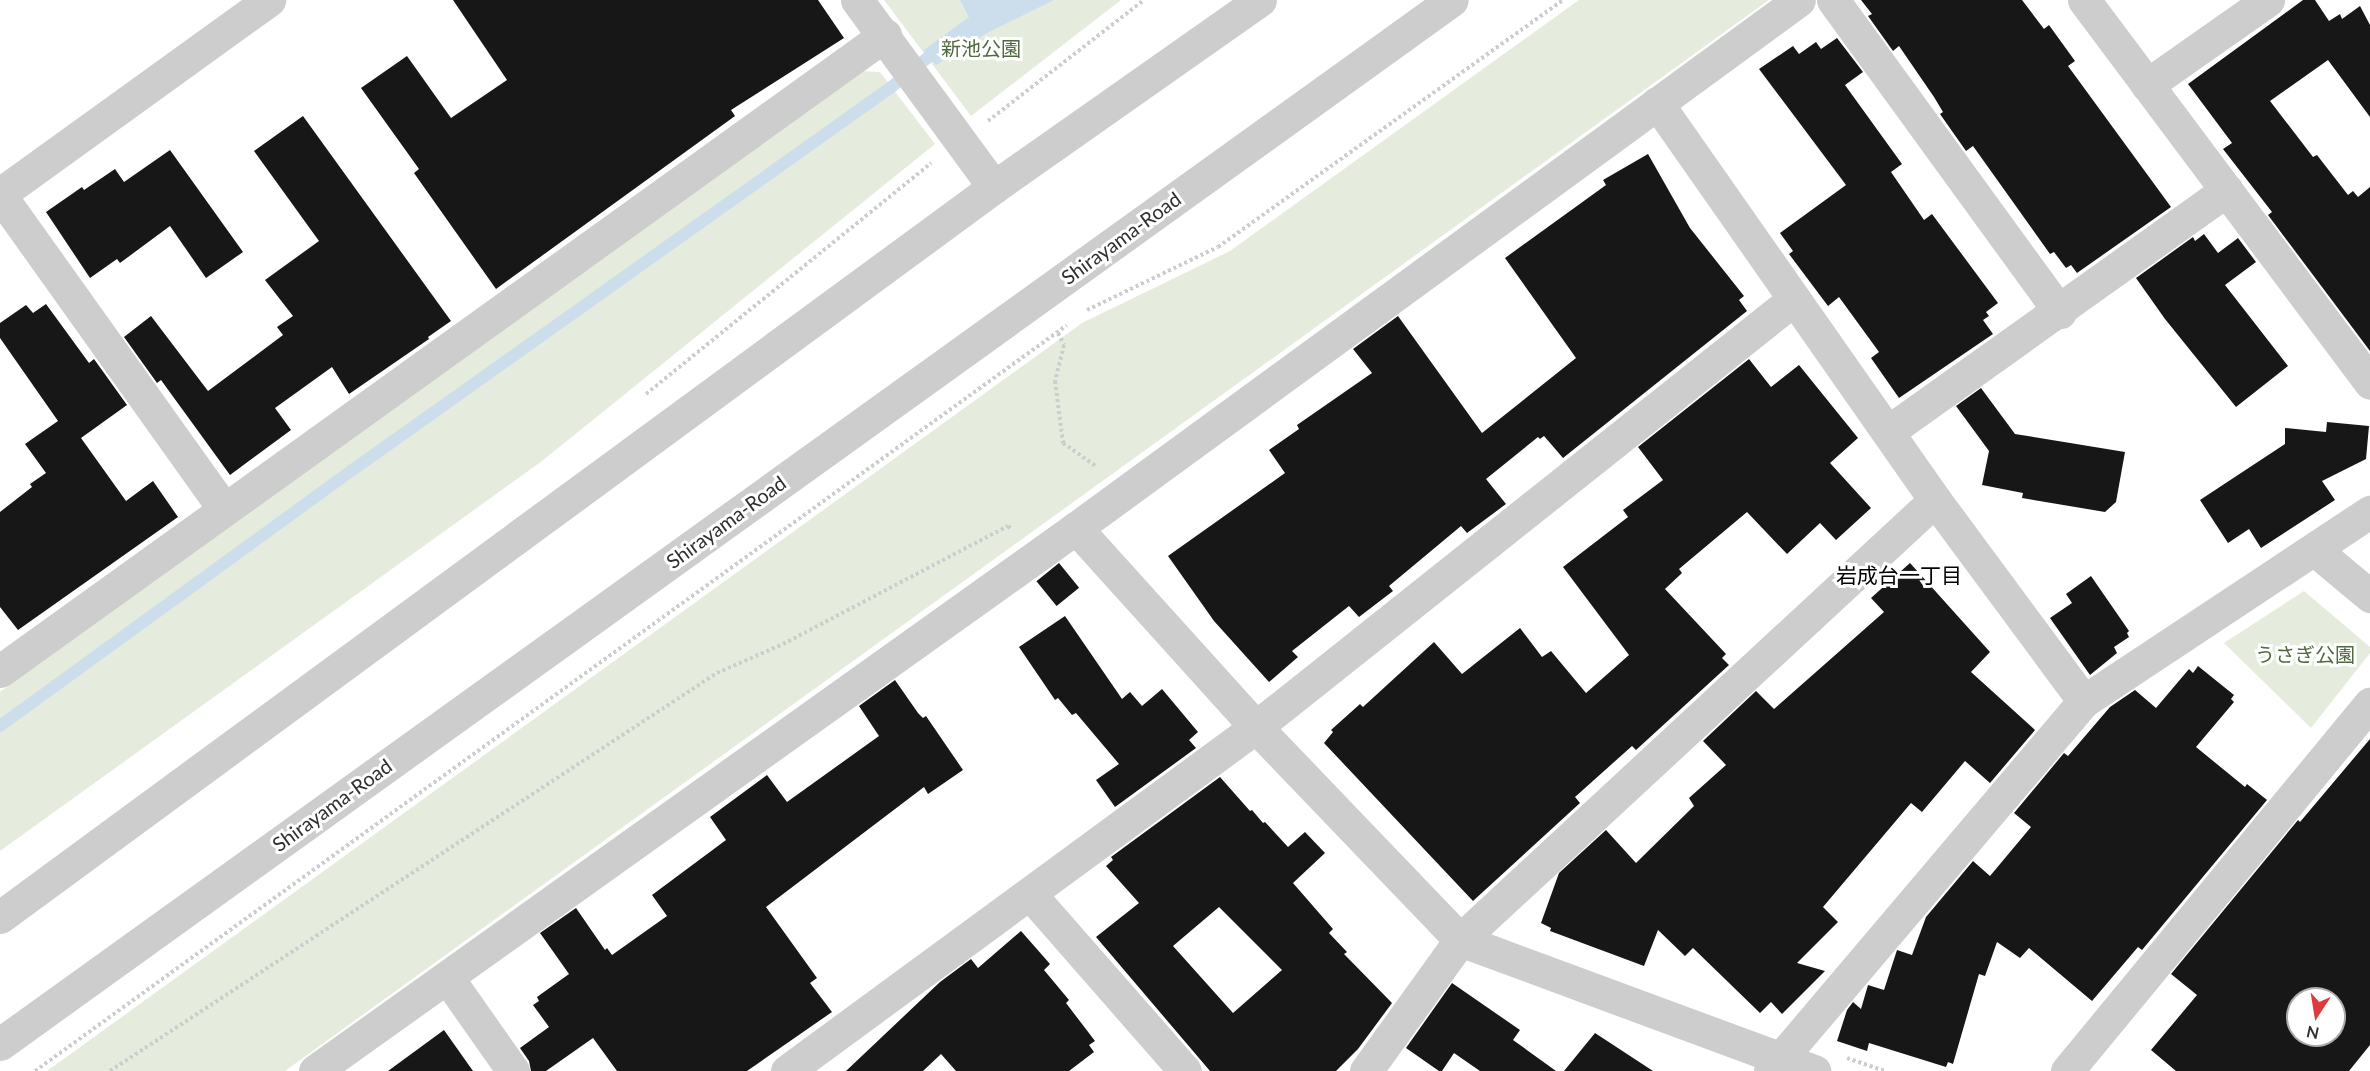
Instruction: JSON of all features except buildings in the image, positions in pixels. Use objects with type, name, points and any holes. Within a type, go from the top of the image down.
[{"type":"street","points":[[224,509],[0,194],[269,0]]},
{"type":"street","points":[[857,0],[885,35],[994,187]]},
{"type":"street","points":[[0,917],[994,187],[1260,0]]},
{"type":"street","name":"Shirayama-Road","points":[[0,1044],[1452,0]]},
{"type":"street","points":[[315,1071],[1076,528],[1799,0]]},
{"type":"street","points":[[1833,0],[2060,312]]},
{"type":"street","points":[[2084,0],[2370,384]]},
{"type":"street","points":[[2147,85],[2268,0]]},
{"type":"street","points":[[0,671],[885,35]]},
{"type":"street","points":[[1657,103],[1889,431],[1935,500],[2084,701]]},
{"type":"street","points":[[1889,431],[2060,312],[2227,190]]},
{"type":"street","points":[[797,1068],[1256,727],[1794,299]]},
{"type":"street","points":[[1366,1071],[1460,940],[1935,500]]},
{"type":"street","points":[[1783,1056],[2084,701],[2370,512]]},
{"type":"street","points":[[1076,528],[1256,727],[1460,940],[1783,1056],[1815,1071]]},
{"type":"street","points":[[2315,550],[2370,596]]},
{"type":"street","points":[[2067,1071],[2370,704]]},
{"type":"street","points":[[1030,894],[1185,1071]]},
{"type":"street","points":[[447,977],[513,1071]]},
{"type":"path","points":[[639,400],[961,141],[1143,0]]},
{"type":"path","points":[[1078,314],[1218,247],[1563,0]]},
{"type":"path","points":[[35,1071],[1058,333],[1071,320]]},
{"type":"path","points":[[1058,333],[1064,345],[1055,381],[1063,443],[1105,472],[1122,494]]},
{"type":"path","points":[[110,1071],[717,673],[783,644],[1008,526],[1034,558]]},
{"type":"path","points":[[1783,1056],[1884,1071]]},
{"type":"green space","name":"新池公園","points":[[884,0],[1121,0],[971,116]]},
{"type":"green space","points":[[1579,0],[1769,0],[285,1071],[47,1071],[1082,323],[1230,251]]},
{"type":"green space","points":[[860,71],[880,72],[935,144],[542,461],[0,851],[0,692]]},
{"type":"green space","name":"うさぎ公園","points":[[2304,591],[2370,647],[2370,653],[2311,728],[2224,643]]},
{"type":"water","points":[[960,0],[1054,0],[987,33],[936,65],[924,50],[969,17]]},
{"type":"waterway","points":[[0,726],[354,469],[890,88],[941,47]]},
{"type":"district","name":"岩成台一丁目","points":[[1899,575]]}]
